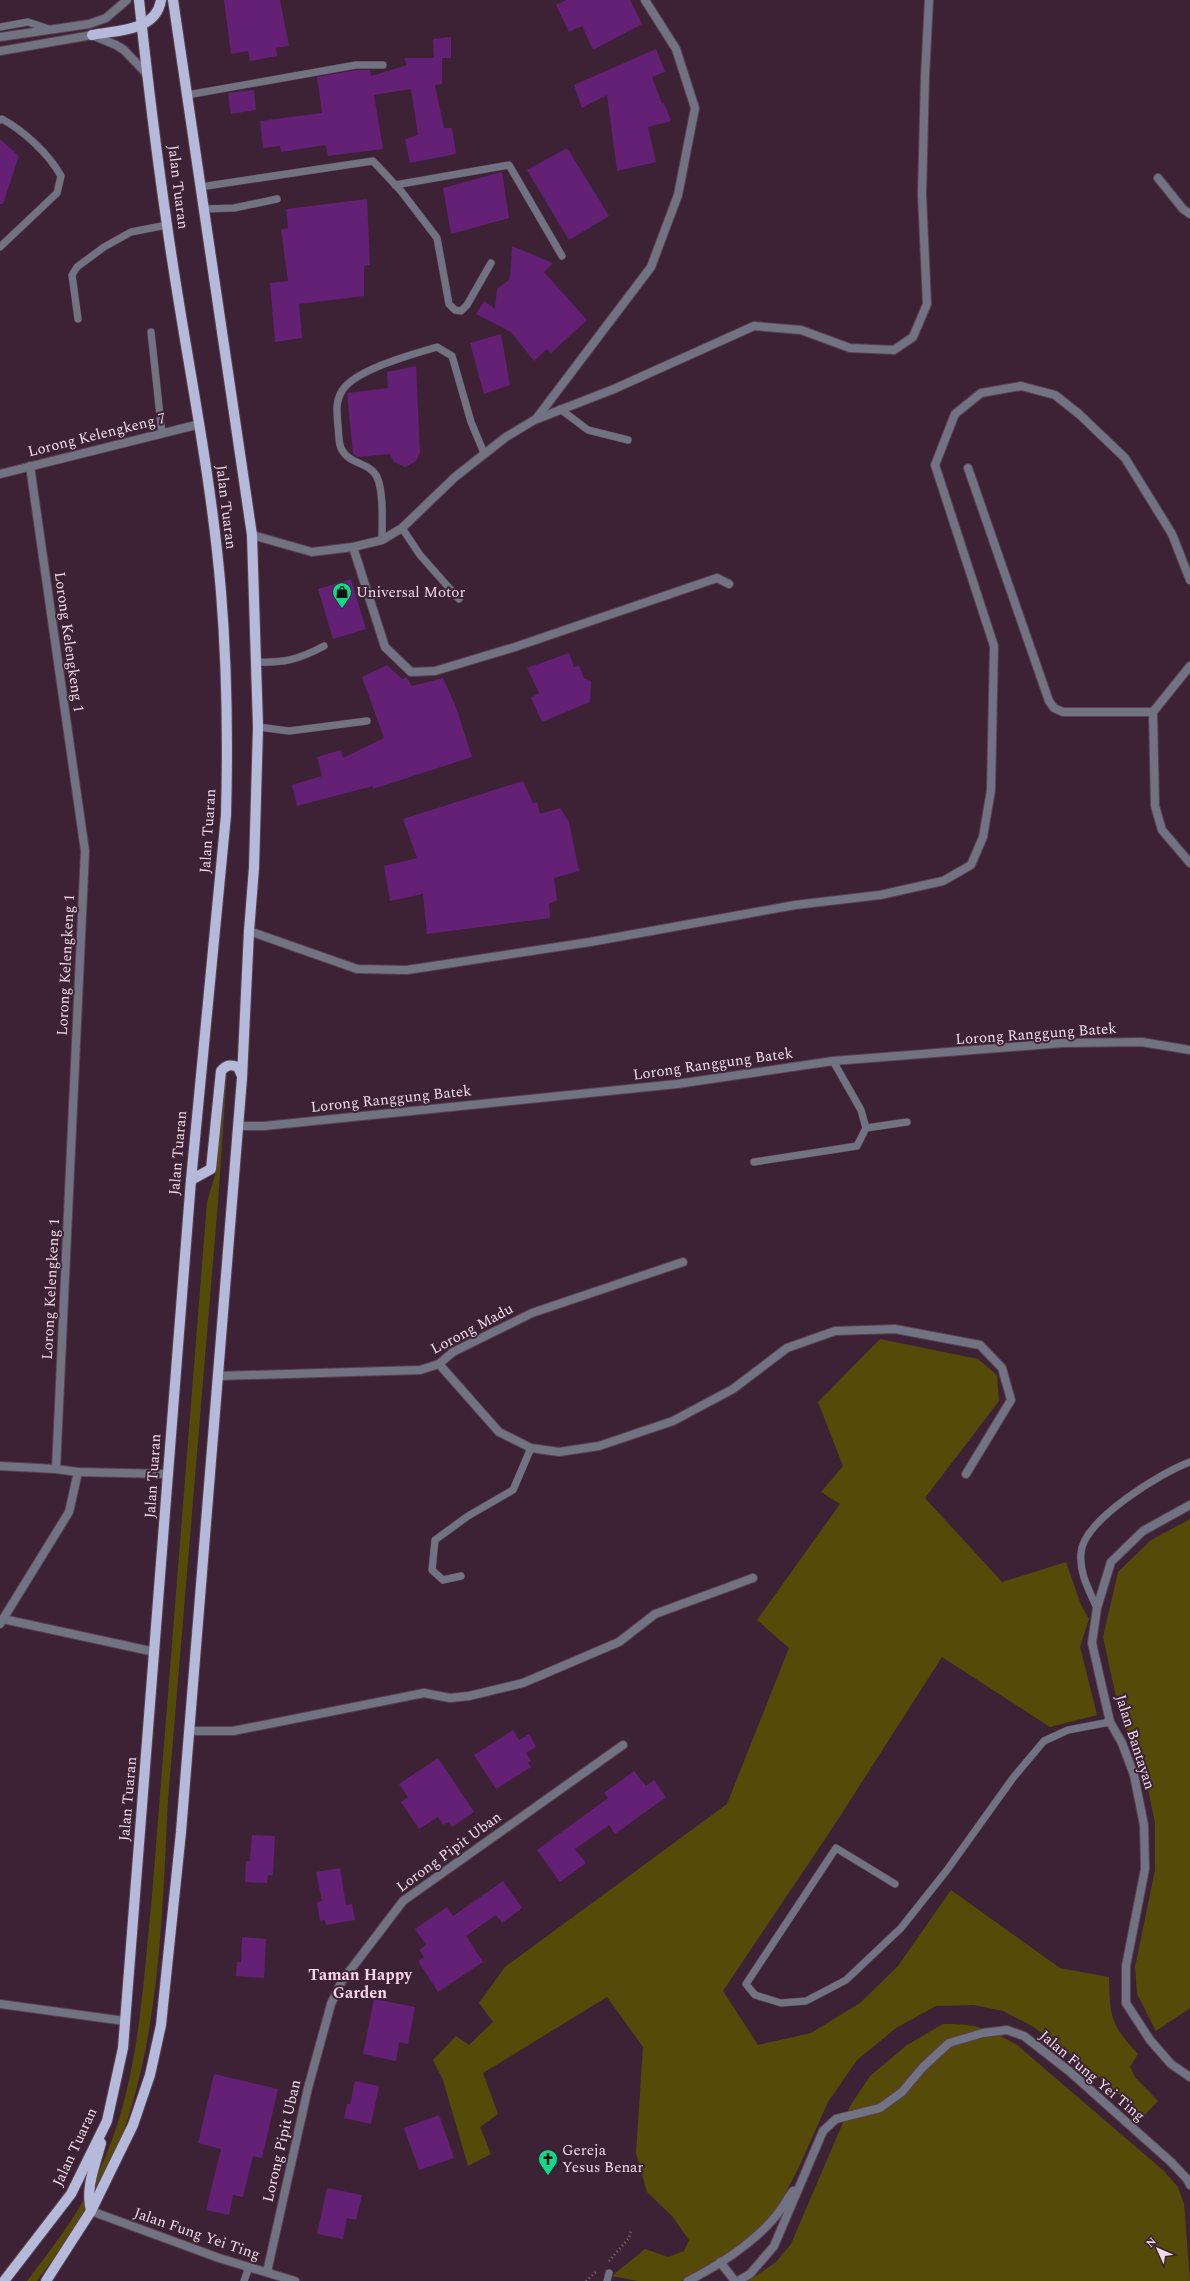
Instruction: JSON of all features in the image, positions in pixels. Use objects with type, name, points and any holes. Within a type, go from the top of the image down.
[{"type":"main road","name":"Jalan Tuaran","points":[[4,2281],[71,2194],[107,2121],[122,2048],[155,1652],[191,1180],[226,815],[227,777],[221,593],[200,424],[167,225],[139,0]]},
{"type":"main road","points":[[92,35],[142,26],[153,19],[157,14],[161,0]]},
{"type":"main road","name":"Jalan Tuaran","points":[[46,2281],[91,2211],[133,2125],[150,2075],[161,2025],[189,1731],[240,1126],[249,931],[254,868],[258,727],[252,535],[173,0]]},
{"type":"main road","points":[[191,1180],[211,1169],[221,1071],[225,1066],[233,1065],[238,1067],[242,1078]]},
{"type":"main road","points":[[91,2211],[88,2200],[90,2183],[107,2121]]},
{"type":"street","points":[[0,37],[89,24],[106,18],[127,0]]},
{"type":"street","points":[[536,419],[651,267],[678,195],[695,108],[676,50],[645,0]]},
{"type":"street","points":[[252,535],[312,552],[353,548],[382,540],[402,528],[454,477],[523,425],[560,409],[614,389],[754,326],[801,330],[850,348],[894,350],[913,338],[927,304],[922,195],[925,76],[929,0]]},
{"type":"street","points":[[0,51],[92,35],[124,50],[145,72],[149,84]]},
{"type":"street","points":[[1158,178],[1183,209],[1190,214]]},
{"type":"street","points":[[249,931],[357,969],[407,970],[590,942],[795,905],[880,895],[943,881],[971,865],[983,837],[991,790],[994,646],[935,465],[954,414],[981,393],[1021,386],[1055,395],[1079,414],[1125,458],[1172,534],[1190,580]]},
{"type":"street","name":"Lorong Kelengkeng 7","points":[[0,474],[200,424]]},
{"type":"street","name":"Lorong Kelengkeng 1","points":[[30,466],[85,851],[56,1469]]},
{"type":"street","points":[[968,468],[1049,701],[1054,708],[1063,712],[1153,712]]},
{"type":"street","points":[[353,548],[385,647],[411,672],[435,671],[515,647],[717,578],[729,584]]},
{"type":"street","points":[[1190,666],[1153,712],[1155,806],[1162,830],[1190,863]]},
{"type":"street","name":"Lorong Ranggung Batek","points":[[240,1126],[264,1126],[560,1097],[677,1084],[832,1061],[1062,1043],[1142,1042],[1190,1050]]},
{"type":"street","name":"Lorong Madu","points":[[218,1376],[420,1370],[439,1364],[453,1352],[532,1313],[683,1262]]},
{"type":"street","points":[[439,1364],[499,1432],[531,1448],[559,1452],[599,1446],[673,1421],[733,1388],[787,1348],[835,1331],[895,1329],[980,1345],[1002,1368],[1011,1400],[966,1474]]},
{"type":"street","points":[[0,1466],[56,1469],[78,1472],[169,1474]]},
{"type":"street","points":[[78,1472],[69,1512],[2,1622],[155,1652]]},
{"type":"street","name":"Jalan Bantayan","points":[[1190,1505],[1143,1531],[1111,1562],[1097,1608],[1092,1643],[1110,1722],[1122,1743],[1134,1775],[1144,1826],[1145,1869],[1126,1966],[1126,2003],[1150,2040],[1171,2064],[1190,2077]]},
{"type":"street","points":[[189,1731],[233,1730],[424,1693],[450,1698],[469,1696],[523,1683],[619,1642],[655,1614],[753,1578]]},
{"type":"street","name":"Lorong Pipit Uban","points":[[267,2272],[308,2088],[331,2004],[342,1981],[403,1901],[623,1745]]},
{"type":"street","points":[[0,2004],[125,2021]]},
{"type":"street","name":"Jalan Fung Yei Ting","points":[[738,2281],[750,2274],[774,2246],[823,2131],[836,2119],[880,2108],[902,2092],[924,2067],[949,2043],[983,2033],[1007,2030],[1024,2036],[1069,2071],[1171,2162],[1187,2179],[1190,2185]]},
{"type":"street","name":"Jalan Fung Yei Ting","points":[[688,2281],[720,2262],[756,2235],[775,2217],[804,2176]]},
{"type":"street","name":"Jalan Fung Yei Ting","points":[[91,2211],[249,2267],[296,2281]]},
{"type":"street","points":[[720,2262],[734,2281]]},
{"type":"lane","points":[[0,27],[28,22],[49,29]]},
{"type":"lane","points":[[187,95],[356,65],[383,65]]},
{"type":"lane","points":[[0,120],[2,119],[17,127],[55,166],[61,176],[57,194],[0,247]]},
{"type":"lane","points":[[200,187],[373,162],[395,185],[437,238],[449,304],[455,310],[461,311],[468,305],[491,263]]},
{"type":"lane","points":[[395,185],[509,165],[562,256]]},
{"type":"lane","points":[[203,209],[234,208],[277,199]]},
{"type":"lane","points":[[78,319],[72,275],[77,267],[104,247],[131,232],[167,225]]},
{"type":"lane","points":[[151,332],[162,434]]},
{"type":"lane","points":[[382,540],[382,506],[377,477],[372,471],[350,459],[341,449],[336,408],[341,391],[350,380],[405,356],[436,347],[452,356],[471,422],[484,454]]},
{"type":"lane","points":[[560,409],[588,430],[628,440]]},
{"type":"lane","points":[[402,528],[420,556],[459,599]]},
{"type":"lane","points":[[255,662],[282,663],[309,654],[324,646]]},
{"type":"lane","points":[[258,727],[289,731],[366,721]]},
{"type":"lane","points":[[754,1162],[857,1146],[866,1128],[861,1110],[832,1061]]},
{"type":"lane","points":[[866,1128],[907,1122]]},
{"type":"lane","points":[[462,1576],[443,1580],[432,1570],[435,1540],[468,1516],[513,1490],[531,1448]]},
{"type":"lane","points":[[1097,1608],[1082,1574],[1080,1552],[1084,1541],[1095,1526],[1122,1500],[1177,1466],[1190,1462]]},
{"type":"lane","points":[[895,1884],[836,1848],[746,1984],[755,1995],[780,2003],[806,2001],[846,1980],[901,1928],[947,1870],[1013,1778],[1044,1741],[1068,1730],[1110,1722]]},
{"type":"lane","points":[[244,2281],[249,2267]]},
{"type":"lane","points":[[607,2281],[610,2273]]},
{"type":"path","points":[[607,2262],[618,2252],[631,2231]]},
{"type":"path","points":[[586,2281],[601,2267]]},
{"type":"shaded area","points":[[227,1072],[218,1202],[168,1800],[161,1933],[150,2021],[142,2065],[131,2107],[117,2149],[101,2184],[81,2218],[37,2281],[27,2281],[71,2221],[93,2183],[108,2150],[120,2115],[136,2043],[152,1896],[207,1202],[215,1175],[223,1073]]},
{"type":"shaded area","points":[[880,1339],[978,1359],[997,1375],[999,1401],[925,1498],[1002,1582],[1066,1562],[1081,1605],[1089,1619],[1080,1647],[1097,1715],[1050,1727],[942,1657],[835,1824],[723,1991],[758,2045],[811,2033],[860,2003],[898,1966],[951,1890],[1060,1968],[1109,1977],[1110,2001],[1113,2019],[1122,2035],[1138,2054],[1130,2067],[1135,2077],[1158,2101],[1144,2116],[1079,2060],[1032,2026],[1003,2011],[974,2005],[936,2006],[896,2028],[857,2060],[828,2102],[798,2169],[771,2221],[712,2269],[681,2281],[638,2281],[612,2276],[645,2249],[668,2257],[684,2251],[689,2240],[672,2216],[647,2192],[636,2153],[643,2047],[607,1997],[483,2073],[498,2114],[480,2127],[491,2154],[468,2166],[443,2080],[433,2060],[456,2036],[469,2045],[493,2022],[479,2003],[505,1967],[727,1804],[789,1648],[757,1620],[840,1504],[821,1492],[843,1466],[818,1402]]},
{"type":"shaded area","points":[[1190,1519],[1190,2008],[1156,2031],[1137,1994],[1135,1967],[1155,1870],[1155,1823],[1144,1770],[1120,1715],[1103,1637],[1118,1572],[1151,1540]]},
{"type":"shaded area","points":[[943,2024],[965,2025],[982,2028],[1017,2045],[1164,2171],[1178,2187],[1184,2204],[1190,2281],[748,2281],[776,2262],[791,2244],[850,2106],[870,2076],[907,2045]]},
{"type":"building","points":[[224,0],[280,0],[289,46],[276,48],[277,56],[250,61],[248,51],[231,54]]},
{"type":"building","points":[[566,0],[630,0],[642,24],[593,50],[582,26],[569,32],[556,5]]},
{"type":"building","points":[[451,37],[451,58],[434,58],[433,39]]},
{"type":"building","points":[[656,49],[665,72],[652,77],[662,104],[664,103],[671,121],[648,127],[656,162],[617,171],[607,95],[582,108],[574,85]]},
{"type":"building","points":[[404,58],[442,58],[442,84],[435,85],[444,128],[452,128],[456,154],[410,163],[405,139],[418,135],[411,89],[374,95],[383,149],[328,156],[326,145],[281,152],[280,146],[263,148],[260,121],[322,113],[317,77],[356,70],[370,70],[371,76],[407,65]]},
{"type":"building","points":[[254,90],[256,110],[231,114],[228,93]]},
{"type":"building","points":[[0,139],[19,156],[3,204],[0,204]]},
{"type":"building","points":[[567,148],[609,216],[569,240],[527,170]]},
{"type":"building","points":[[502,172],[509,218],[451,234],[443,188]]},
{"type":"building","points":[[367,199],[370,265],[364,266],[364,296],[299,304],[302,338],[275,342],[270,283],[288,281],[281,230],[288,228],[286,209]]},
{"type":"building","points":[[512,246],[553,263],[544,272],[587,320],[551,353],[547,349],[534,361],[511,332],[476,314],[484,301],[495,309],[497,289],[510,279]]},
{"type":"building","points":[[501,334],[510,385],[484,394],[470,343]]},
{"type":"building","points":[[416,366],[420,453],[416,461],[405,467],[394,462],[390,454],[358,457],[353,454],[347,393],[388,388],[387,372]]},
{"type":"building","name":"Universal Motor","points":[[351,579],[366,629],[333,639],[318,589]]},
{"type":"building","points":[[569,653],[574,667],[579,666],[584,678],[591,681],[590,702],[542,722],[531,698],[539,693],[527,668]]},
{"type":"building","points":[[387,665],[402,679],[406,677],[412,686],[443,678],[456,707],[472,757],[373,789],[373,786],[297,806],[292,785],[322,776],[317,757],[341,750],[343,758],[384,738],[362,677]]},
{"type":"building","points":[[523,781],[533,803],[537,802],[540,814],[560,808],[569,822],[579,871],[554,878],[557,900],[549,904],[550,918],[427,934],[423,894],[390,901],[384,866],[417,858],[403,819]]},
{"type":"building","points":[[513,1730],[519,1740],[529,1734],[536,1747],[526,1753],[531,1761],[528,1763],[531,1767],[496,1789],[474,1755]]},
{"type":"building","points":[[438,1758],[474,1812],[452,1827],[448,1822],[443,1825],[438,1817],[419,1829],[401,1802],[408,1797],[399,1784]]},
{"type":"building","points":[[634,1771],[646,1786],[654,1780],[666,1797],[615,1834],[609,1825],[575,1849],[586,1863],[560,1882],[537,1850],[608,1798],[604,1793]]},
{"type":"building","points":[[252,1835],[275,1836],[273,1875],[268,1875],[267,1883],[245,1882],[246,1861],[250,1861]]},
{"type":"building","points":[[340,1868],[346,1905],[352,1904],[355,1920],[326,1925],[325,1920],[320,1921],[317,1902],[322,1901],[316,1872]]},
{"type":"building","points":[[503,1881],[522,1908],[502,1923],[496,1915],[466,1936],[483,1962],[438,1992],[418,1961],[424,1957],[419,1950],[426,1945],[415,1929],[447,1907],[453,1916]]},
{"type":"building","points":[[242,1937],[266,1939],[264,1978],[236,1976],[237,1962],[241,1962]]},
{"type":"building","points":[[374,1999],[415,2007],[408,2044],[399,2042],[396,2061],[363,2054]]},
{"type":"building","points":[[214,2074],[278,2089],[262,2158],[253,2156],[243,2197],[233,2195],[229,2215],[206,2210],[221,2149],[198,2143]]},
{"type":"building","points":[[355,2081],[379,2086],[371,2124],[344,2118],[347,2104],[350,2104]]},
{"type":"building","points":[[439,2115],[454,2158],[419,2170],[404,2128]]},
{"type":"building","points":[[327,2188],[362,2195],[356,2220],[347,2218],[343,2239],[317,2234]]},
{"type":"place","name":"Universal Motor","points":[[342,609]]},
{"type":"place","name":"Gereja Yesus Benar","points":[[548,2176]]},
{"type":"district","name":"Taman Happy Garden","points":[[360,1984]]}]
